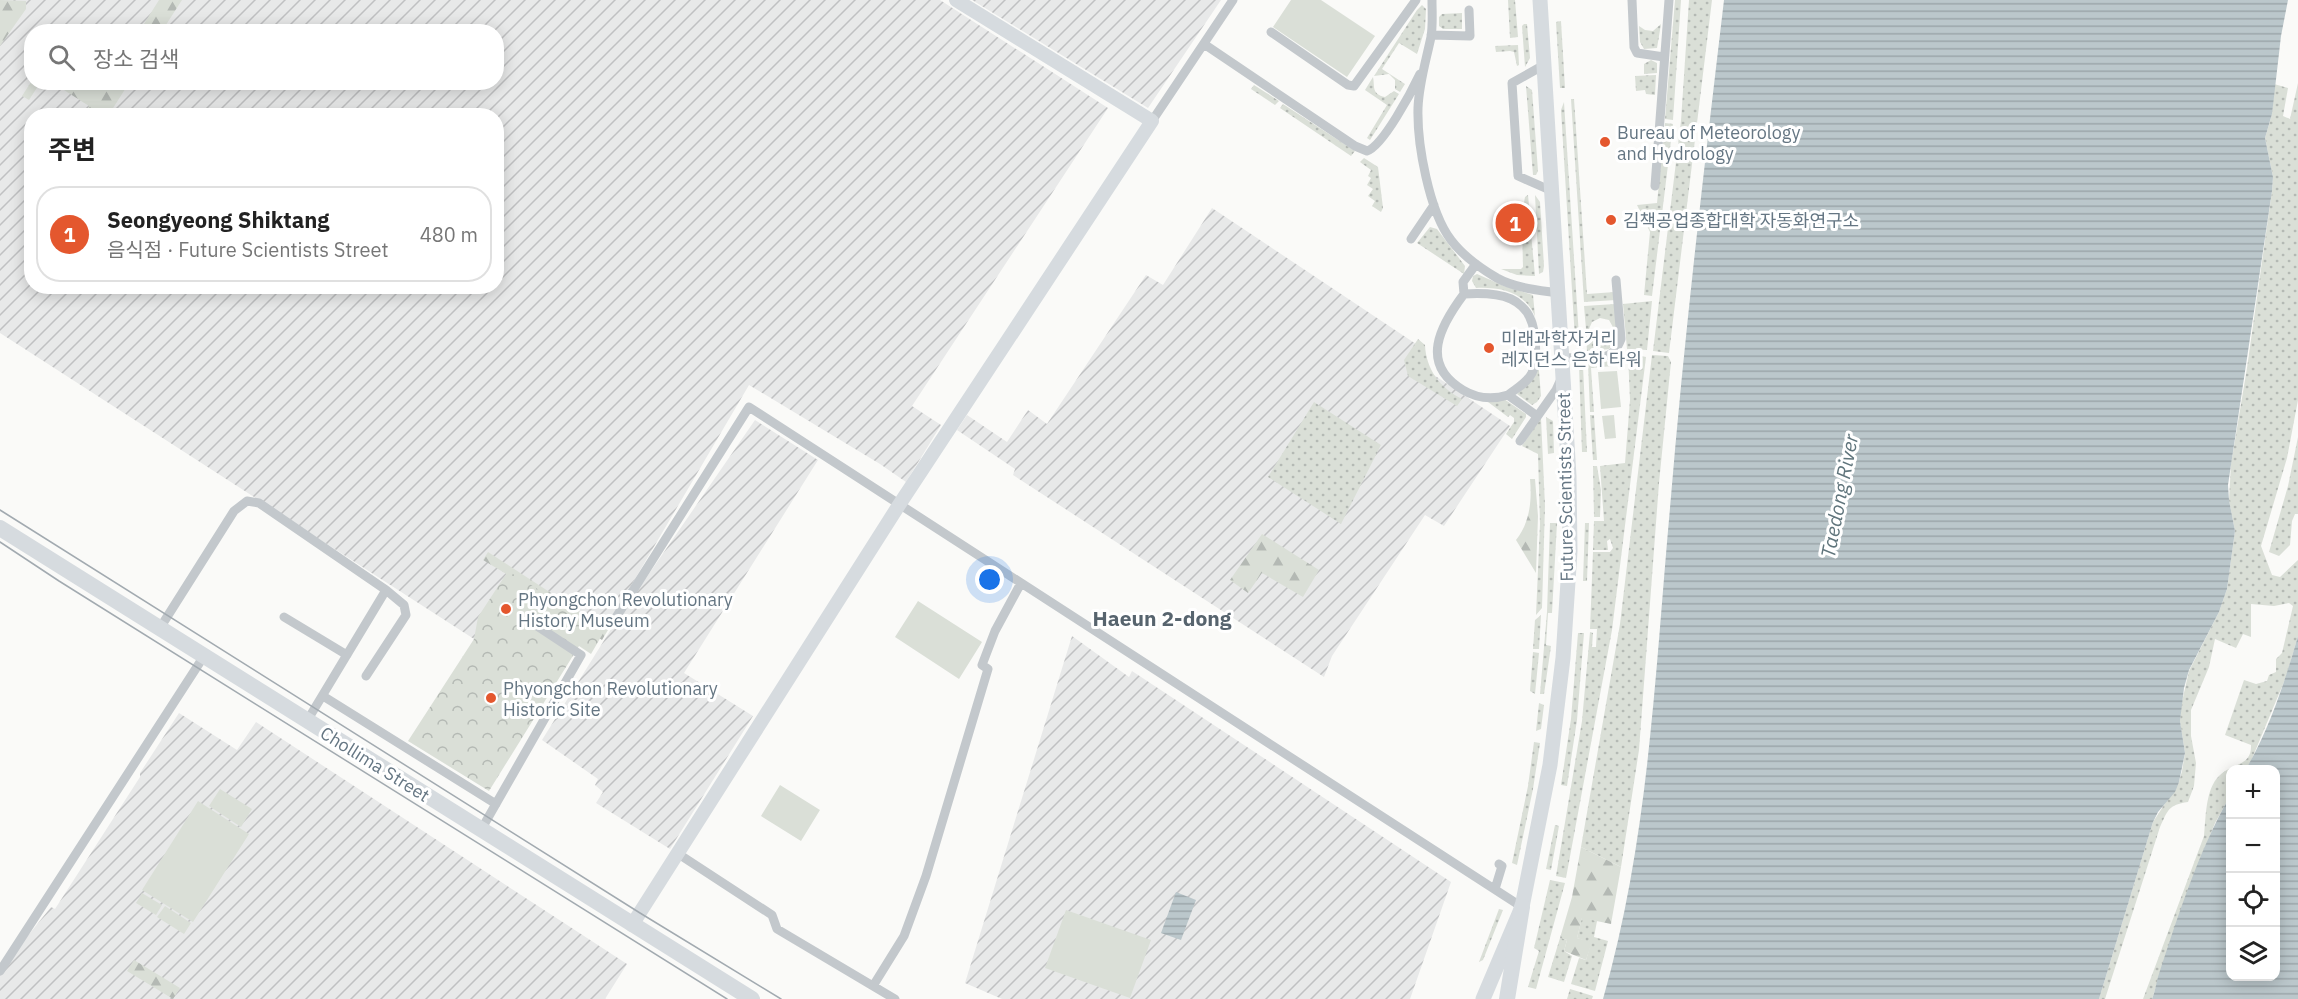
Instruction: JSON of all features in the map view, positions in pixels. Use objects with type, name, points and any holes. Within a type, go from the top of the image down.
[{"type":"highway","name":"Chollima Street","points":[[0,528],[752,999]]},
{"type":"highway","points":[[1507,999],[1522,907]]},
{"type":"main road","name":"Future Scientists Street","points":[[1483,999],[1522,907],[1550,765],[1563,658],[1570,552],[1569,476],[1540,0]]},
{"type":"street","points":[[956,0],[1152,121]]},
{"type":"street","points":[[632,925],[899,505],[1233,0]]},
{"type":"street","points":[[1271,32],[1347,85],[1354,86],[1416,0]]},
{"type":"street","points":[[1432,0],[1431,36],[1422,70],[1418,109],[1423,166],[1434,205],[1450,238],[1468,259],[1498,278],[1513,284],[1558,293]]},
{"type":"street","points":[[1632,0],[1634,47],[1637,53],[1664,57]]},
{"type":"street","points":[[1655,186],[1669,0]]},
{"type":"street","points":[[1431,36],[1470,36],[1469,10]]},
{"type":"street","points":[[1204,44],[1355,146],[1367,151],[1373,149],[1381,139],[1422,70]]},
{"type":"street","points":[[1544,65],[1512,83],[1518,176],[1552,191]]},
{"type":"street","points":[[1411,239],[1434,205]]},
{"type":"street","points":[[1464,294],[1494,295],[1511,299],[1526,311],[1531,319],[1535,343],[1534,370],[1524,383],[1508,395],[1488,399],[1468,393],[1451,383],[1439,368],[1437,352],[1441,332],[1464,294],[1463,282],[1476,264]]},
{"type":"street","points":[[1520,441],[1556,390],[1562,366],[1608,355],[1618,347],[1621,339],[1616,280]]},
{"type":"street","points":[[1508,395],[1537,416]]},
{"type":"street","points":[[615,619],[749,407],[1522,907]]},
{"type":"street","points":[[160,628],[234,511],[247,501],[259,503],[386,590],[404,605],[406,615],[366,676]]},
{"type":"street","points":[[873,986],[904,936],[988,669],[982,664],[995,631],[1021,583]]},
{"type":"street","points":[[307,721],[386,590]]},
{"type":"street","points":[[284,617],[347,655]]},
{"type":"street","points":[[481,830],[581,655],[534,624]]},
{"type":"street","points":[[0,972],[204,656]]},
{"type":"street","points":[[322,696],[496,804]]},
{"type":"street","points":[[677,853],[771,915],[777,929],[895,999]]},
{"type":"street","points":[[1495,889],[1502,866],[1499,864]]},
{"type":"shaded area","points":[[0,0],[940,0],[1108,108],[912,406],[941,425],[906,482],[749,385],[605,630],[474,639],[0,333]]},
{"type":"shaded area","points":[[972,0],[1221,0],[1148,108]]},
{"type":"shaded area","points":[[1212,208],[1422,348],[1416,363],[1510,426],[1444,526],[1425,515],[1332,656],[1324,677],[1013,475],[1015,469],[957,430],[967,415],[1007,442],[1028,410],[1047,424],[1146,275],[1163,285]]},
{"type":"shaded area","points":[[755,420],[818,460],[684,673],[753,716],[670,849],[596,803],[603,792],[595,785],[598,779],[542,740],[613,626]]},
{"type":"shaded area","points":[[1072,636],[1129,677],[1132,671],[1451,882],[1410,999],[1002,999],[965,983]]},
{"type":"shaded area","points":[[179,713],[237,750],[256,722],[627,964],[605,999],[0,999],[0,976],[18,948],[51,907],[55,909]]},
{"type":"green space","points":[[0,0],[26,1],[26,9],[0,46]]},
{"type":"green space","points":[[159,0],[182,0],[167,24],[144,24]]},
{"type":"green space","points":[[1291,0],[1321,0],[1375,36],[1347,77],[1273,27]]},
{"type":"green space","points":[[1508,0],[1515,0],[1518,37],[1510,38]]},
{"type":"green space","points":[[1675,0],[1681,0],[1673,120],[1665,119]]},
{"type":"green space","points":[[1689,0],[1712,0],[1669,353],[1653,351],[1681,121]]},
{"type":"green space","points":[[1422,5],[1426,9],[1425,29],[1417,54],[1399,43],[1382,69],[1405,84],[1400,92],[1395,89],[1395,80],[1389,74],[1374,76]]},
{"type":"green space","points":[[1462,13],[1462,29],[1443,29],[1439,26],[1439,17],[1442,14]]},
{"type":"green space","points":[[1561,21],[1565,88],[1560,88],[1556,22]]},
{"type":"green space","points":[[1527,24],[1530,58],[1525,67],[1522,26]]},
{"type":"green space","points":[[1661,24],[1657,48],[1644,49],[1640,42],[1639,26],[1653,31]]},
{"type":"green space","points":[[1518,45],[1519,65],[1517,66],[1514,52],[1496,52],[1495,46]]},
{"type":"green space","points":[[1651,60],[1657,63],[1657,73],[1644,74],[1644,64]]},
{"type":"green space","points":[[1656,75],[1655,95],[1646,94],[1645,90],[1636,91],[1635,76]]},
{"type":"green space","points":[[1373,77],[1374,89],[1381,96],[1385,97],[1394,91],[1399,94],[1370,140],[1367,138],[1387,105],[1365,90]]},
{"type":"green space","points":[[2298,83],[2298,400],[2287,458],[2261,546],[2272,575],[2280,577],[2298,560],[2298,636],[2286,677],[2248,765],[2237,765],[2248,757],[2251,745],[2225,735],[2244,680],[2256,684],[2267,681],[2269,675],[2276,672],[2276,659],[2282,653],[2293,606],[2289,603],[2274,606],[2251,604],[2251,637],[2243,634],[2236,648],[2215,639],[2209,667],[2191,710],[2191,736],[2196,763],[2194,786],[2188,802],[2172,807],[2160,827],[2105,999],[2099,999],[2153,822],[2179,782],[2185,753],[2180,721],[2181,706],[2189,671],[2219,612],[2227,589],[2235,531],[2229,500],[2231,464],[2272,191],[2273,177],[2265,138],[2272,114],[2274,84],[2288,88],[2283,116],[2290,119]]},
{"type":"green space","points":[[1254,85],[1279,101],[1275,105],[1251,89]]},
{"type":"green space","points":[[1526,86],[1532,90],[1538,171],[1536,175],[1533,175]]},
{"type":"green space","points":[[26,90],[35,90],[29,100],[22,96]]},
{"type":"green space","points":[[64,90],[125,90],[113,108],[88,108],[89,106]]},
{"type":"green space","points":[[1571,99],[1574,99],[1587,294],[1615,292],[1616,300],[1584,302]]},
{"type":"green space","points":[[1564,102],[1580,352],[1576,346],[1574,323],[1561,110]]},
{"type":"green space","points":[[1283,104],[1355,151],[1351,156],[1280,108]]},
{"type":"green space","points":[[1665,123],[1673,124],[1652,296],[1644,295],[1650,232],[1637,205],[1657,203]]},
{"type":"green space","points":[[1364,158],[1378,167],[1383,208],[1381,212],[1372,206],[1375,201],[1368,196],[1373,189],[1367,185],[1371,178],[1368,176],[1371,170],[1360,162]]},
{"type":"green space","points":[[1528,195],[1530,216],[1505,218],[1504,207],[1519,212]]},
{"type":"green space","points":[[1535,195],[1540,202],[1544,266],[1543,272],[1539,274]]},
{"type":"green space","points":[[1530,222],[1535,276],[1517,275],[1501,269],[1521,269],[1523,267],[1522,224]]},
{"type":"green space","points":[[1430,227],[1437,229],[1465,266],[1464,274],[1417,243]]},
{"type":"green space","points":[[1477,274],[1533,295],[1535,317],[1529,306],[1517,295],[1493,288],[1476,288],[1472,281],[1473,276]]},
{"type":"green space","points":[[1652,301],[1647,350],[1627,349],[1623,304]]},
{"type":"green space","points":[[1615,304],[1616,328],[1614,329],[1609,320],[1600,318],[1592,322],[1589,329],[1586,329],[1584,306]]},
{"type":"green space","points":[[1616,332],[1615,343],[1609,349],[1587,352],[1586,333],[1604,342],[1611,340]]},
{"type":"green space","points":[[1418,339],[1425,345],[1428,362],[1436,377],[1454,395],[1462,399],[1457,406],[1408,376],[1404,360]]},
{"type":"green space","points":[[1537,346],[1541,396],[1532,405],[1517,394],[1522,389]]},
{"type":"green space","points":[[1628,353],[1646,357],[1612,630],[1566,878],[1556,876],[1582,721],[1590,632],[1593,633],[1592,647],[1596,647],[1597,629],[1590,629],[1593,552],[1610,552],[1613,548],[1610,539],[1607,541],[1608,550],[1593,550],[1594,521],[1604,521],[1600,466],[1625,463],[1630,400]]},
{"type":"green space","points":[[1652,355],[1668,356],[1671,362],[1659,483],[1639,750],[1621,867],[1581,847],[1620,624]]},
{"type":"green space","points":[[1624,360],[1624,365],[1591,368],[1594,412],[1590,412],[1588,363]]},
{"type":"green space","points":[[1579,366],[1583,366],[1587,452],[1582,452]]},
{"type":"green space","points":[[1617,371],[1621,407],[1601,409],[1598,372]]},
{"type":"green space","points":[[1504,399],[1526,414],[1512,439],[1506,434],[1514,418],[1510,415],[1508,417],[1488,402]]},
{"type":"green space","points":[[1314,402],[1381,445],[1341,524],[1268,477]]},
{"type":"green space","points":[[1590,415],[1594,415],[1597,460],[1593,460]]},
{"type":"green space","points":[[1614,415],[1616,438],[1605,439],[1602,416]]},
{"type":"green space","points":[[1546,417],[1553,421],[1554,453],[1548,454]]},
{"type":"green space","points":[[1541,418],[1545,506],[1542,608],[1536,615],[1540,524],[1538,454],[1522,446]]},
{"type":"green space","points":[[2298,437],[2298,514],[2295,514],[2292,521],[2290,545],[2279,556],[2269,552],[2288,486]]},
{"type":"green space","points":[[1593,466],[1597,466],[1601,490],[1600,517],[1594,517]]},
{"type":"green space","points":[[1530,479],[1535,479],[1538,516],[1536,573],[1516,540],[1529,511]]},
{"type":"green space","points":[[1550,523],[1557,523],[1552,613],[1548,613],[1546,645],[1551,646],[1544,694],[1540,694],[1547,612]]},
{"type":"green space","points":[[1585,523],[1589,523],[1587,581],[1583,581]]},
{"type":"green space","points":[[1262,534],[1319,570],[1303,597],[1262,573],[1248,593],[1230,580]]},
{"type":"green space","points":[[488,552],[608,630],[602,640],[483,560]]},
{"type":"green space","name":"Phyongchon Revolutionary Historic Site","points":[[508,571],[605,630],[591,654],[579,646],[489,791],[408,741],[474,639],[478,617]]},
{"type":"green space","points":[[918,601],[982,642],[959,679],[895,637]]},
{"type":"green space","points":[[1541,615],[1539,649],[1533,649],[1535,620]]},
{"type":"green space","points":[[1578,633],[1584,633],[1577,720],[1567,786],[1561,785],[1571,719]]},
{"type":"green space","points":[[1533,652],[1539,653],[1535,694],[1530,691]]},
{"type":"green space","points":[[1539,703],[1544,705],[1541,729],[1536,731]]},
{"type":"green space","points":[[1534,742],[1540,743],[1517,865],[1512,863],[1528,786]]},
{"type":"green space","points":[[2226,771],[2226,803],[2200,860],[2152,999],[2143,999],[2204,836],[2211,789],[2214,782]]},
{"type":"green space","points":[[780,785],[820,810],[801,841],[761,816]]},
{"type":"green space","points":[[220,789],[252,809],[241,827],[209,806]]},
{"type":"green space","points":[[198,801],[249,834],[193,922],[142,890]]},
{"type":"green space","points":[[1555,825],[1559,826],[1551,870],[1546,869]]},
{"type":"green space","points":[[1581,847],[1621,867],[1611,924],[1582,918],[1577,938],[1592,942],[1586,960],[1564,951],[1567,940],[1560,938],[1572,897]]},
{"type":"green space","points":[[1550,880],[1565,883],[1536,989],[1528,987],[1539,951],[1534,948]]},
{"type":"green space","points":[[142,893],[162,905],[156,915],[136,903]]},
{"type":"green space","points":[[165,906],[191,923],[184,934],[157,917]]},
{"type":"green space","points":[[1499,909],[1503,910],[1483,960],[1479,962]]},
{"type":"green space","points":[[1066,910],[1151,940],[1130,998],[1045,968]]},
{"type":"green space","points":[[1582,917],[1597,921],[1594,937],[1608,941],[1595,991],[1571,984],[1579,958],[1586,960],[1591,943],[1577,938]]},
{"type":"green space","points":[[1560,938],[1567,940],[1564,951],[1572,956],[1564,982],[1548,977]]},
{"type":"green space","points":[[134,960],[180,988],[173,999],[127,971]]},
{"type":"green space","points":[[1570,989],[1593,996],[1592,999],[1567,999]]},
{"type":"water","name":"Taedong River","points":[[1724,0],[2288,0],[2281,36],[2272,114],[2265,138],[2273,177],[2272,191],[2228,485],[2235,531],[2227,589],[2219,612],[2189,670],[2180,721],[2185,753],[2179,782],[2175,792],[2158,812],[2153,822],[2099,999],[1603,999],[1631,878],[1648,755],[1682,381]]},
{"type":"water","points":[[2298,636],[2298,999],[2152,999],[2190,885],[2208,839],[2226,804],[2226,981],[2280,981],[2280,765],[2248,765],[2270,721]]},
{"type":"water","points":[[1176,892],[1196,900],[1181,940],[1161,933]]},
{"type":"tram line","points":[[0,510],[640,913],[781,999]]},
{"type":"tram line","points":[[0,542],[727,999]]},
{"type":"place","name":"Bureau of Meteorology and Hydrology","points":[[1605,142]]},
{"type":"place","name":"김책공업종합대학 자동화연구소","points":[[1611,220]]},
{"type":"place","name":"Seongyeong Shiktang","points":[[1515,223]]},
{"type":"place","name":"미래과학자거리 레지던스 은하 타워","points":[[1489,348]]},
{"type":"place","name":"Phyongchon Revolutionary History Museum","points":[[506,609]]},
{"type":"place","name":"Phyongchon Revolutionary Historic Site","points":[[491,698]]},
{"type":"district","name":"Haeun 2-dong","points":[[1162,618]]}]
